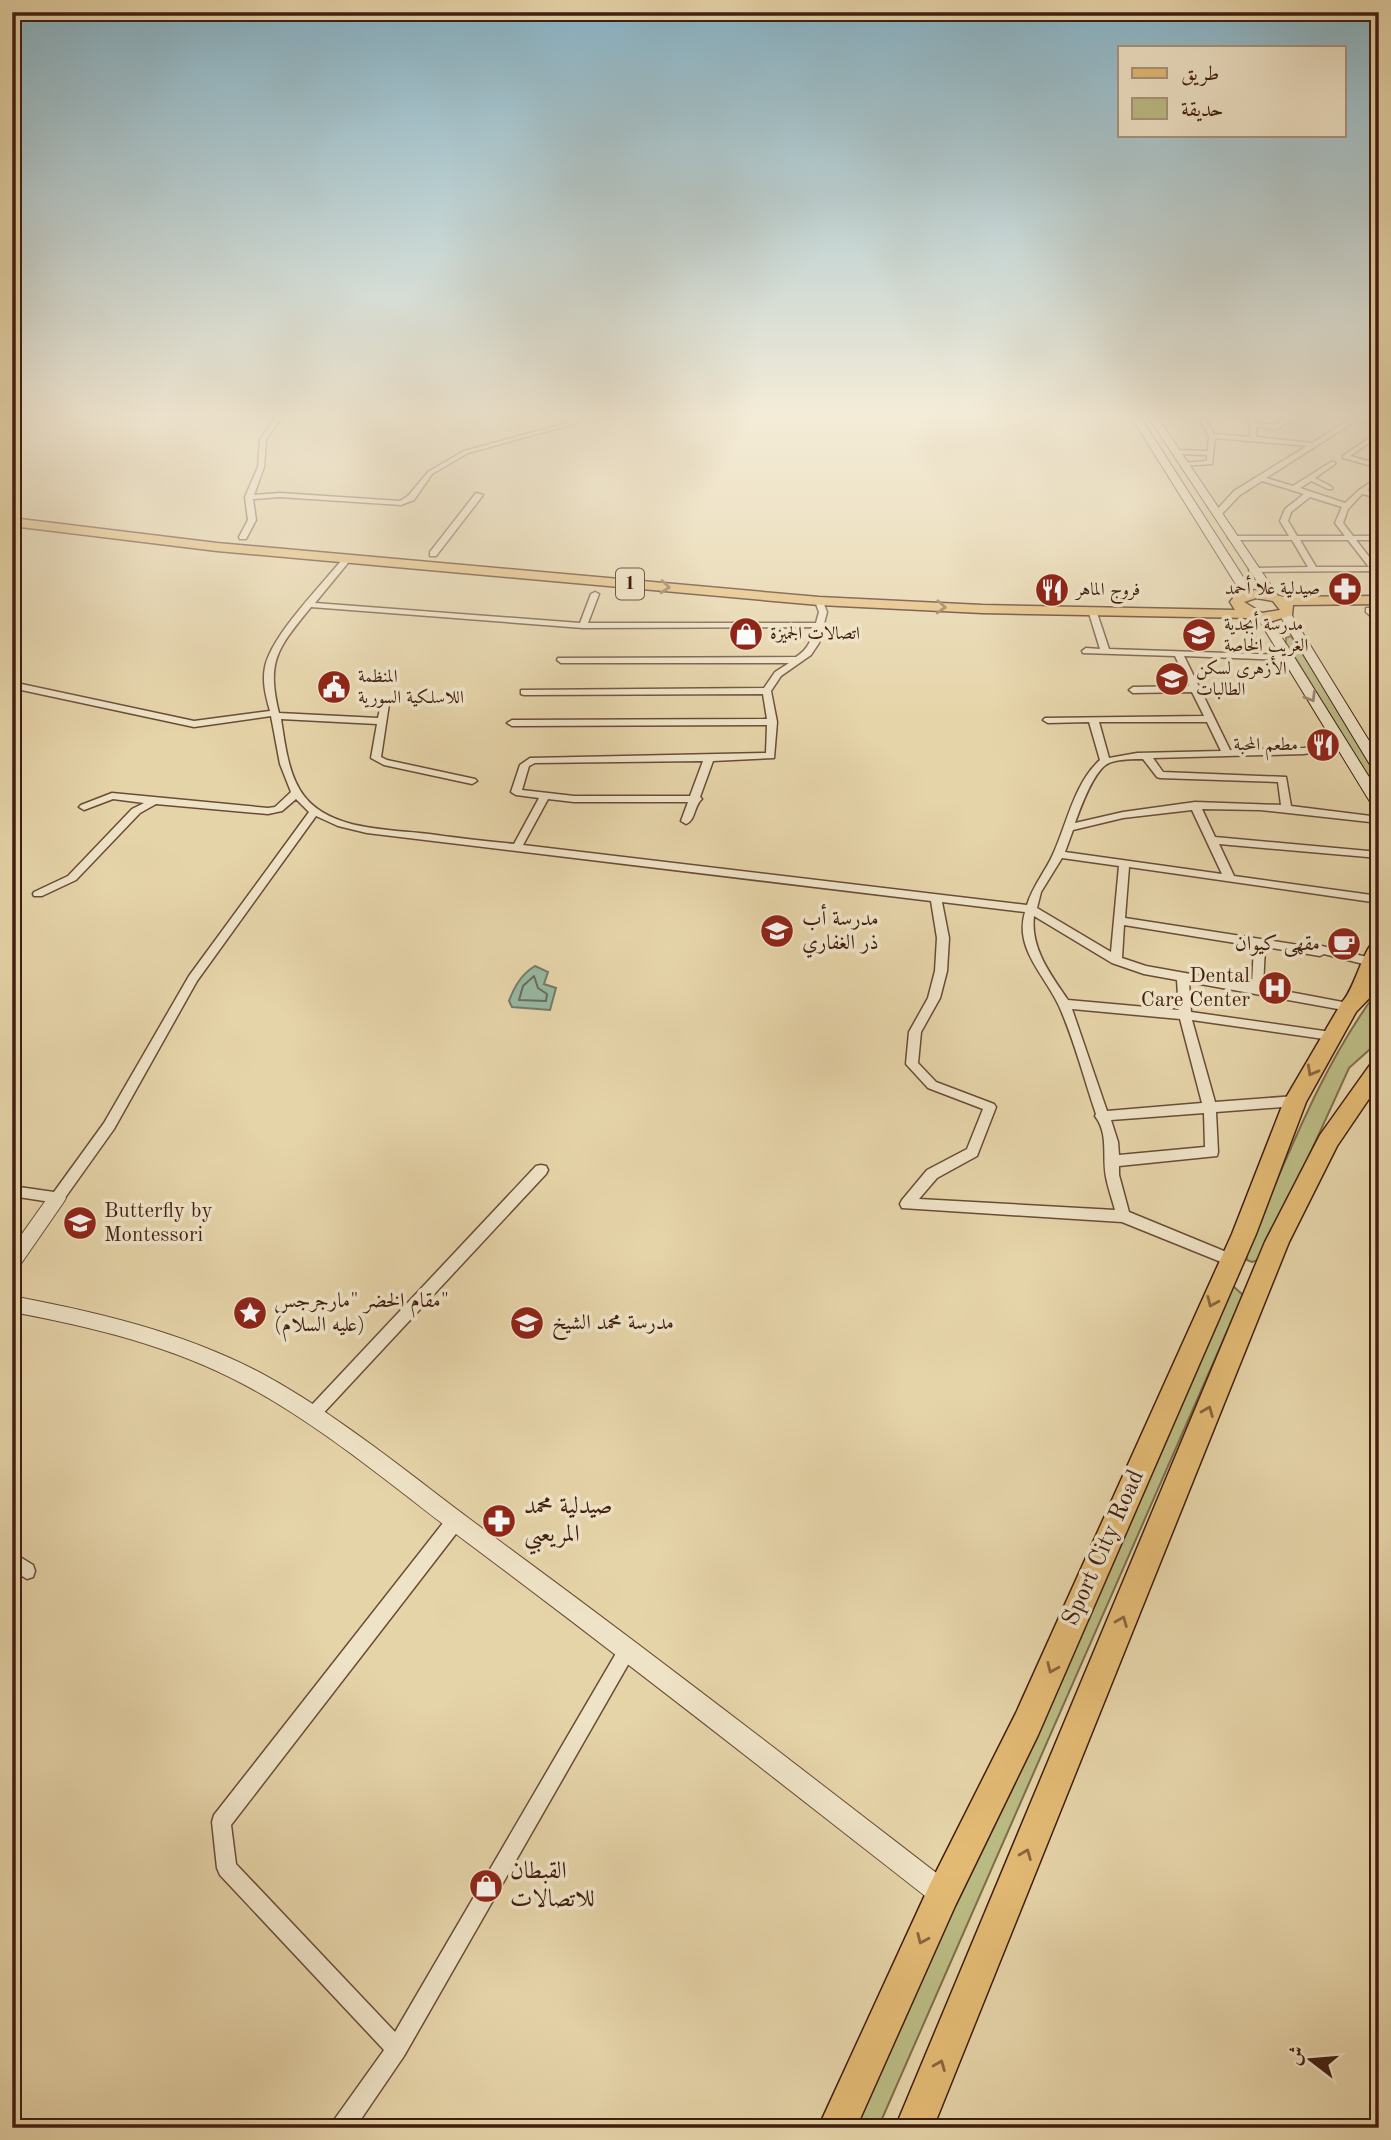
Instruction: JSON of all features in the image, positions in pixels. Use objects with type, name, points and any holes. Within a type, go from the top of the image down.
[{"type":"main road","name":"1","points":[[34,515],[152,530],[433,554],[894,599],[1092,610],[1256,615]]},
{"type":"main road","points":[[1195,515],[1243,597],[1282,605],[1376,607]]},
{"type":"main road","points":[[1218,515],[1254,570],[1282,605],[1296,635],[1379,768]]},
{"type":"main road","name":"1","points":[[12,522],[140,539],[819,601],[1187,600],[1243,597]]},
{"type":"main road","points":[[140,539],[152,530]]},
{"type":"main road","points":[[1243,597],[1239,606],[1256,615],[1274,635],[1339,745],[1379,805]]},
{"type":"main road","points":[[1161,611],[1198,607],[1187,600]]},
{"type":"main road","points":[[1256,615],[1282,605]]},
{"type":"main road","points":[[1274,635],[1296,635]]},
{"type":"main road","name":"Sport City Road","points":[[837,2128],[943,1894],[1027,1724],[1231,1261],[1295,1101],[1331,1037],[1365,985],[1379,944]]},
{"type":"main road","name":"Sport City Road","points":[[914,2128],[1277,1242],[1328,1140],[1379,1067]]},
{"type":"street","points":[[243,537],[251,515]]},
{"type":"street","points":[[433,554],[464,515]]},
{"type":"street","points":[[1286,515],[1284,521],[1291,537],[1314,570]]},
{"type":"street","points":[[1340,515],[1339,523],[1348,538],[1377,571]]},
{"type":"street","points":[[1232,538],[1379,538]]},
{"type":"street","points":[[348,558],[281,644],[270,665],[268,678],[287,776],[295,794],[314,812],[337,823],[368,830],[1030,909],[1116,960],[1183,978],[1257,990],[1365,985]]},
{"type":"street","points":[[1254,570],[1377,571]]},
{"type":"street","points":[[583,626],[595,594]]},
{"type":"street","points":[[697,799],[545,796],[516,792],[528,762],[771,756],[772,722],[767,691],[778,674],[808,653],[815,643],[823,612],[819,601]]},
{"type":"street","points":[[311,605],[583,626],[819,625]]},
{"type":"street","points":[[1376,607],[1379,622]]},
{"type":"street","points":[[1092,610],[1105,651]]},
{"type":"street","points":[[1086,651],[1179,656],[1287,657]]},
{"type":"street","points":[[1179,656],[1227,754]]},
{"type":"street","points":[[561,660],[796,660]]},
{"type":"street","points":[[12,685],[194,724],[275,715],[382,721]]},
{"type":"street","points":[[1133,690],[1194,689]]},
{"type":"street","points":[[524,692],[767,691]]},
{"type":"street","points":[[385,704],[374,753],[378,760],[472,780]]},
{"type":"street","points":[[1093,719],[1105,761]]},
{"type":"street","points":[[1048,720],[1210,719]]},
{"type":"street","points":[[512,723],[772,722]]},
{"type":"street","points":[[1123,1216],[1112,1175],[1112,1142],[1064,1004],[1033,953],[1028,930],[1030,909],[1059,853],[1079,801],[1098,767],[1105,761],[1146,756],[1304,751],[1339,745]]},
{"type":"street","points":[[1146,756],[1160,775],[1283,779],[1286,809]]},
{"type":"street","points":[[687,821],[697,799],[709,758]]},
{"type":"street","points":[[84,807],[112,796],[268,811],[278,809],[295,794]]},
{"type":"street","points":[[517,848],[545,796]]},
{"type":"street","points":[[38,894],[72,878],[136,811],[154,801]]},
{"type":"street","points":[[1069,828],[1137,810],[1195,805],[1286,809],[1379,820]]},
{"type":"street","points":[[1195,805],[1230,879]]},
{"type":"street","points":[[12,1262],[110,1126],[193,979],[314,812]]},
{"type":"street","points":[[1210,840],[1379,855]]},
{"type":"street","points":[[1059,853],[1379,900]]},
{"type":"street","points":[[1116,960],[1124,864]]},
{"type":"street","points":[[936,898],[943,938],[941,971],[934,998],[915,1032],[912,1064],[932,1084],[990,1107],[972,1152],[932,1174],[907,1204],[1123,1216],[1231,1261]]},
{"type":"street","points":[[1120,921],[1320,952],[1322,950],[1365,985]]},
{"type":"street","points":[[1257,990],[1260,943]]},
{"type":"street","points":[[1112,1161],[1212,1152],[1210,1108],[1185,1015],[1183,978]]},
{"type":"street","points":[[1064,1004],[1185,1015],[1331,1037]]},
{"type":"street","points":[[1101,1116],[1295,1101]]},
{"type":"street","points":[[312,1415],[541,1170]]},
{"type":"street","points":[[12,1191],[57,1198]]},
{"type":"street","points":[[12,1304],[88,1318],[155,1337],[251,1378],[312,1415],[628,1649],[943,1894]]},
{"type":"street","points":[[397,2049],[227,1868],[221,1822],[457,1520]]},
{"type":"street","points":[[12,1560],[27,1571]]},
{"type":"street","points":[[342,2128],[397,2049],[628,1649]]},
{"type":"green space","points":[[1291,636],[1379,773],[1379,795],[1286,643],[1286,638]]},
{"type":"green space","points":[[1379,989],[1379,1041],[1349,1068],[1262,1259],[1252,1262],[1247,1260],[1246,1251],[1305,1116],[1339,1050]]},
{"type":"green space","points":[[1234,1287],[1243,1295],[878,2128],[853,2128],[1229,1288]]},
{"type":"water","points":[[535,966],[548,972],[544,984],[556,988],[550,1010],[512,1007],[509,1001],[516,986]]},
{"type":"place","name":"صيدلية علا أحمد","points":[[1345,589]]},
{"type":"place","name":"فروج الماهر","points":[[1052,590]]},
{"type":"place","name":"اتصالات الجميزة","points":[[746,634]]},
{"type":"place","name":"مدرسة أبجدية الغريب الخاصة","points":[[1199,635]]},
{"type":"place","name":"الأزهري لسكن الطالبات","points":[[1172,679]]},
{"type":"place","name":"المنظمة اللاسلكية السورية","points":[[334,687]]},
{"type":"place","name":"مطعم المحبة","points":[[1323,745]]},
{"type":"place","name":"مدرسة أب ذر الغفاري","points":[[777,931]]},
{"type":"place","name":"مقهى كيوان","points":[[1344,944]]},
{"type":"place","name":"Dental Care Center","points":[[1275,988]]},
{"type":"place","name":"Butterfly by Montessori","points":[[80,1223]]},
{"type":"place","name":"مقام الخضر \"مارجرجس\" (عليه السلام)","points":[[250,1313]]},
{"type":"place","name":"مدرسة محمد الشيخ","points":[[527,1323]]},
{"type":"place","name":"صيدلية محمد المريعبي","points":[[499,1521]]},
{"type":"place","name":"القبطان للاتصالات","points":[[486,1886]]}]
